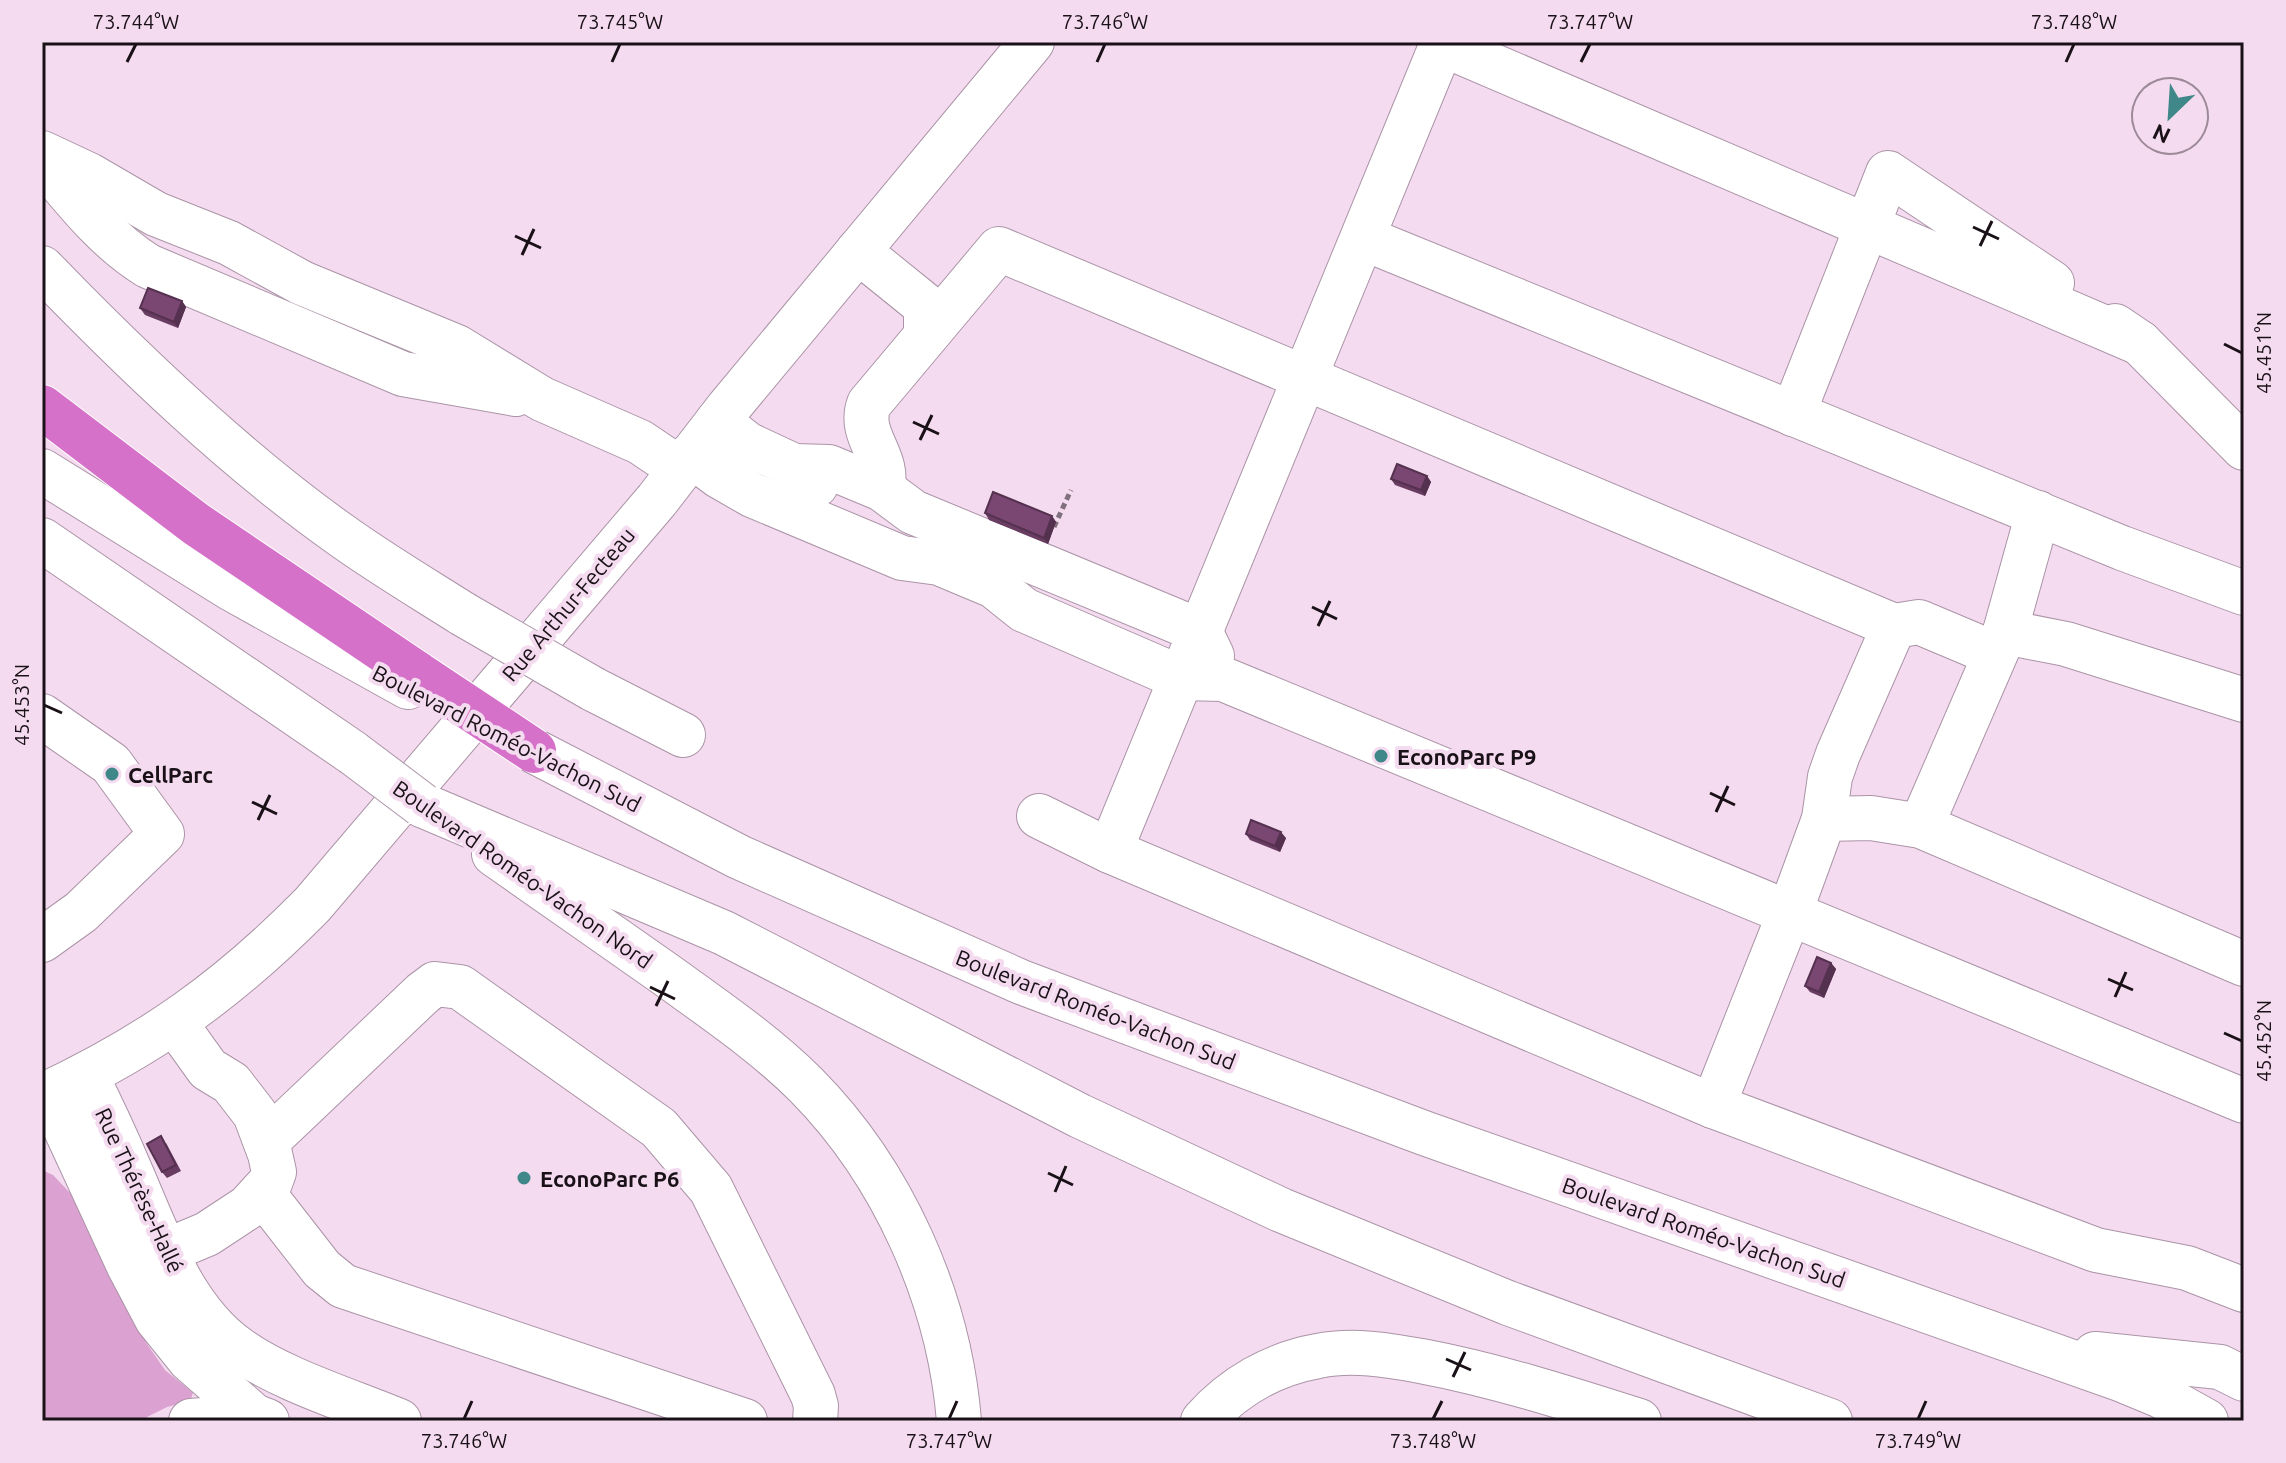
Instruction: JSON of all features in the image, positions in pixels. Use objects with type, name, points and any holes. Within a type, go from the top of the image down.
[{"type":"highway","points":[[42,407],[196,524],[413,681],[534,751]]},
{"type":"street","name":"Rue Arthur-Fecteau","points":[[59,1089],[175,1023],[256,960],[312,905],[647,512],[718,421],[1032,42]]},
{"type":"street","points":[[1110,851],[1202,679],[1200,631],[1442,44],[2140,343]]},
{"type":"street","points":[[66,171],[229,243],[302,283],[457,347],[542,399],[719,476],[752,495],[902,558],[928,583],[984,607],[1024,610],[1202,679],[1790,912],[2244,1101]]},
{"type":"street","points":[[66,171],[104,232],[148,266],[257,312],[350,331],[492,390],[542,399]]},
{"type":"street","points":[[1793,414],[1888,173],[2140,343],[2244,448]]},
{"type":"street","points":[[1363,238],[2038,513],[2244,593]]},
{"type":"street","points":[[897,501],[873,445],[865,415],[869,404],[999,249],[1894,626],[1919,622],[2000,643],[2066,644],[2244,700]]},
{"type":"street","points":[[858,251],[926,306],[926,334]]},
{"type":"street","points":[[42,268],[125,350],[275,484],[340,534],[463,614],[593,689],[683,735]]},
{"type":"street","points":[[718,421],[747,444],[794,466],[821,490],[869,508],[897,501],[1200,631]]},
{"type":"street","name":"Boulevard Roméo-Vachon Sud","points":[[42,471],[232,589],[413,681]]},
{"type":"street","points":[[1921,826],[2000,643],[2038,513]]},
{"type":"street","name":"Boulevard Roméo-Vachon Nord","points":[[42,540],[353,753],[422,805],[470,829],[780,1061],[826,1108],[882,1184],[918,1257],[945,1328],[959,1421]]},
{"type":"street","points":[[1713,1106],[1824,819],[1830,777],[1838,754],[1894,626]]},
{"type":"street","points":[[42,716],[111,764],[162,834],[81,912],[42,940]]},
{"type":"street","name":"Boulevard Roméo-Vachon Sud","points":[[534,751],[739,857],[900,931],[1021,982],[1424,1133],[2120,1379],[2161,1396],[2206,1421]]},
{"type":"street","points":[[1039,816],[1110,851],[1713,1106],[2096,1250],[2187,1268],[2244,1290]]},
{"type":"street","points":[[1824,819],[1871,818],[1921,826],[2244,964]]},
{"type":"street","points":[[470,829],[724,933],[1080,1116],[1281,1210],[1508,1303],[1830,1421]]},
{"type":"street","points":[[266,1142],[423,993],[435,984],[460,987],[659,1128],[711,1189],[813,1395],[815,1421]]},
{"type":"street","points":[[147,1260],[207,1234],[248,1207],[270,1183],[274,1172],[255,1114],[234,1087],[208,1069],[175,1023]]},
{"type":"street","name":"Rue Thérèse-Hallé","points":[[59,1089],[147,1260],[221,1335],[239,1350],[283,1373],[399,1421]]},
{"type":"street","points":[[262,1192],[322,1269],[343,1286],[745,1421]]},
{"type":"street","name":"Rue Thérèse-Hallé","points":[[147,1260],[150,1307],[174,1343],[260,1418]]},
{"type":"street","points":[[2033,1348],[2220,1367],[2244,1379]]},
{"type":"street","points":[[1203,1421],[1230,1394],[1259,1376],[1288,1363],[1320,1355],[1349,1353],[1395,1356],[1465,1369],[1639,1421]]},
{"type":"street","points":[[191,1421],[260,1418]]},
{"type":"path","points":[[1057,522],[1071,490]]},
{"type":"shaded area","points":[[42,1170],[53,1175],[72,1195],[147,1344],[165,1370],[193,1393],[190,1401],[167,1407],[139,1421],[42,1421]]},
{"type":"building","points":[[148,288],[182,301],[174,322],[140,308]]},
{"type":"building","points":[[1397,464],[1427,476],[1421,490],[1391,479]]},
{"type":"building","points":[[993,492],[1052,516],[1044,538],[985,513]]},
{"type":"building","points":[[1251,820],[1281,832],[1275,846],[1246,834]]},
{"type":"building","points":[[1817,957],[1831,963],[1819,992],[1805,986]]},
{"type":"building","points":[[161,1136],[176,1165],[162,1172],[147,1144]]},
{"type":"place","name":"EconoParc P9","points":[[1381,756]]},
{"type":"place","name":"CellParc","points":[[112,774]]},
{"type":"place","name":"EconoParc P6","points":[[524,1178]]}]
